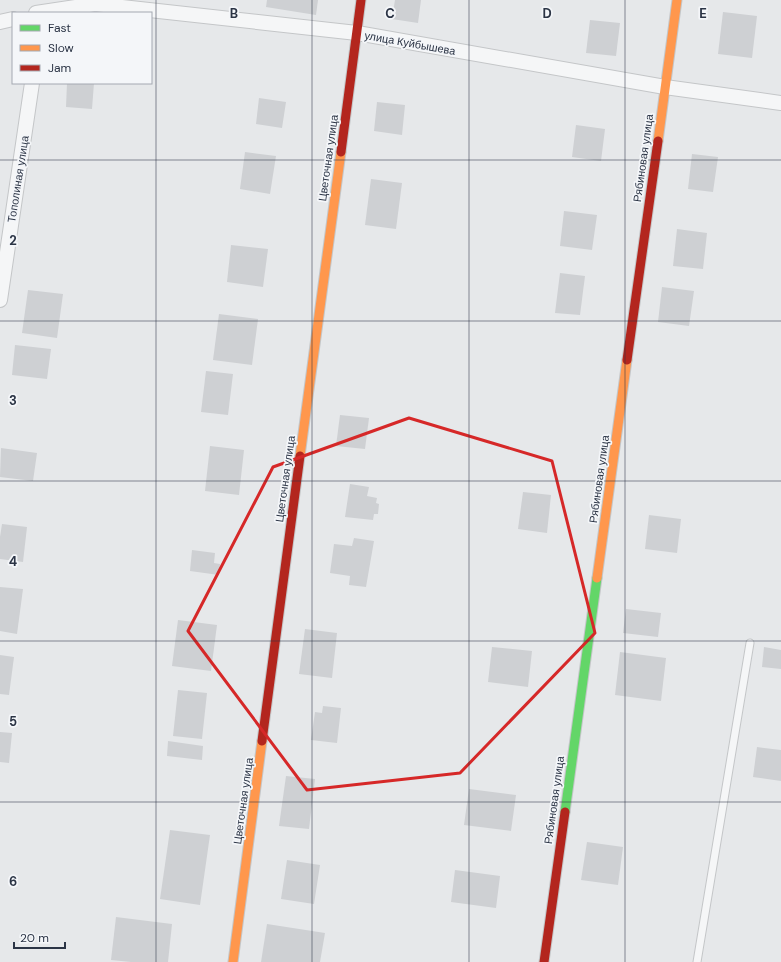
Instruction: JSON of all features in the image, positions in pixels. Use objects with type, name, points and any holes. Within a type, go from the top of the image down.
[{"type":"street","name":"Цветочная улица","points":[[233,962],[361,0]]},
{"type":"street","name":"Рябиновая улица","points":[[544,962],[677,0]]},
{"type":"street","name":"улица Куйбышева","points":[[42,9],[95,4],[357,33],[665,87],[781,103]]},
{"type":"street","points":[[0,22],[12,19]]},
{"type":"street","name":"Тополиная улица","points":[[0,300],[32,84]]},
{"type":"lane","points":[[696,962],[750,643]]},
{"type":"highlighted area","points":[[409,418],[552,461],[595,633],[460,773],[307,790],[188,631],[273,467]]},
{"type":"building","points":[[267,0],[318,0],[316,15],[266,7]]},
{"type":"building","points":[[395,0],[421,0],[418,23],[392,19]]},
{"type":"building","points":[[723,12],[757,16],[752,58],[718,54]]},
{"type":"building","points":[[590,20],[620,23],[616,56],[586,53]]},
{"type":"building","points":[[67,84],[94,84],[92,109],[66,107]]},
{"type":"building","points":[[259,98],[286,102],[282,128],[256,124]]},
{"type":"building","points":[[377,102],[405,105],[402,135],[374,131]]},
{"type":"building","points":[[576,125],[605,129],[601,161],[572,157]]},
{"type":"building","points":[[245,152],[276,156],[270,194],[240,189]]},
{"type":"building","points":[[692,154],[718,157],[713,192],[688,189]]},
{"type":"building","points":[[371,179],[402,183],[396,229],[365,225]]},
{"type":"building","points":[[564,211],[597,215],[592,250],[560,246]]},
{"type":"building","points":[[677,229],[707,233],[703,269],[673,266]]},
{"type":"building","points":[[231,245],[268,249],[263,287],[227,282]]},
{"type":"building","points":[[560,273],[585,276],[580,315],[555,313]]},
{"type":"building","points":[[662,287],[694,291],[689,326],[658,322]]},
{"type":"building","points":[[28,290],[63,294],[57,338],[22,333]]},
{"type":"building","points":[[219,314],[258,319],[252,365],[213,360]]},
{"type":"building","points":[[15,345],[51,349],[47,379],[12,375]]},
{"type":"building","points":[[206,371],[233,374],[228,415],[201,412]]},
{"type":"building","points":[[340,415],[369,418],[365,449],[336,446]]},
{"type":"building","points":[[210,446],[244,450],[239,495],[205,491]]},
{"type":"building","points":[[1,448],[37,453],[33,481],[0,477]]},
{"type":"building","points":[[350,484],[369,487],[367,496],[377,498],[376,503],[379,504],[378,514],[374,514],[373,520],[345,517]]},
{"type":"building","points":[[523,492],[551,495],[547,533],[518,529]]},
{"type":"building","points":[[649,515],[681,519],[677,553],[645,549]]},
{"type":"building","points":[[2,524],[27,527],[23,562],[0,559],[0,537]]},
{"type":"building","points":[[354,538],[374,541],[366,587],[349,585],[350,576],[330,573],[334,544],[352,546]]},
{"type":"building","points":[[192,550],[215,553],[214,563],[220,564],[219,575],[190,571]]},
{"type":"building","points":[[0,587],[23,589],[17,634],[0,631]]},
{"type":"building","points":[[626,609],[661,613],[658,637],[623,633]]},
{"type":"building","points":[[178,620],[217,625],[211,671],[172,666]]},
{"type":"building","points":[[305,629],[337,633],[332,678],[299,674]]},
{"type":"building","points":[[492,647],[532,651],[528,687],[488,682]]},
{"type":"building","points":[[764,647],[781,650],[781,669],[762,667]]},
{"type":"building","points":[[620,652],[666,658],[661,701],[615,695]]},
{"type":"building","points":[[0,655],[14,657],[9,695],[0,694]]},
{"type":"building","points":[[178,690],[207,693],[202,739],[173,736]]},
{"type":"building","points":[[323,706],[341,708],[337,743],[311,740],[315,712],[322,713]]},
{"type":"building","points":[[0,732],[12,733],[9,763],[0,762]]},
{"type":"building","points":[[168,741],[203,746],[202,760],[167,756]]},
{"type":"building","points":[[757,747],[781,750],[781,781],[753,777]]},
{"type":"building","points":[[286,776],[315,779],[309,829],[279,826]]},
{"type":"building","points":[[469,789],[516,795],[511,831],[464,825]]},
{"type":"building","points":[[170,830],[210,835],[200,905],[160,899]]},
{"type":"building","points":[[587,842],[623,847],[618,885],[581,880]]},
{"type":"building","points":[[287,860],[320,865],[314,904],[281,899]]},
{"type":"building","points":[[455,870],[500,876],[496,908],[451,902]]},
{"type":"building","points":[[116,917],[172,924],[168,962],[131,962],[111,960]]},
{"type":"building","points":[[267,924],[325,933],[320,962],[261,962]]},
{"type":"traffic: fast","points":[[565,812],[597,578]]},
{"type":"traffic: slow","points":[[658,141],[677,0]]},
{"type":"traffic: slow","points":[[300,456],[341,152]]},
{"type":"traffic: slow","points":[[597,578],[627,360]]},
{"type":"traffic: slow","points":[[233,962],[262,741]]},
{"type":"traffic: jam","points":[[341,152],[361,0]]},
{"type":"traffic: jam","points":[[627,360],[658,141]]},
{"type":"traffic: jam","points":[[262,741],[300,456]]},
{"type":"traffic: jam","points":[[544,962],[565,812]]}]
